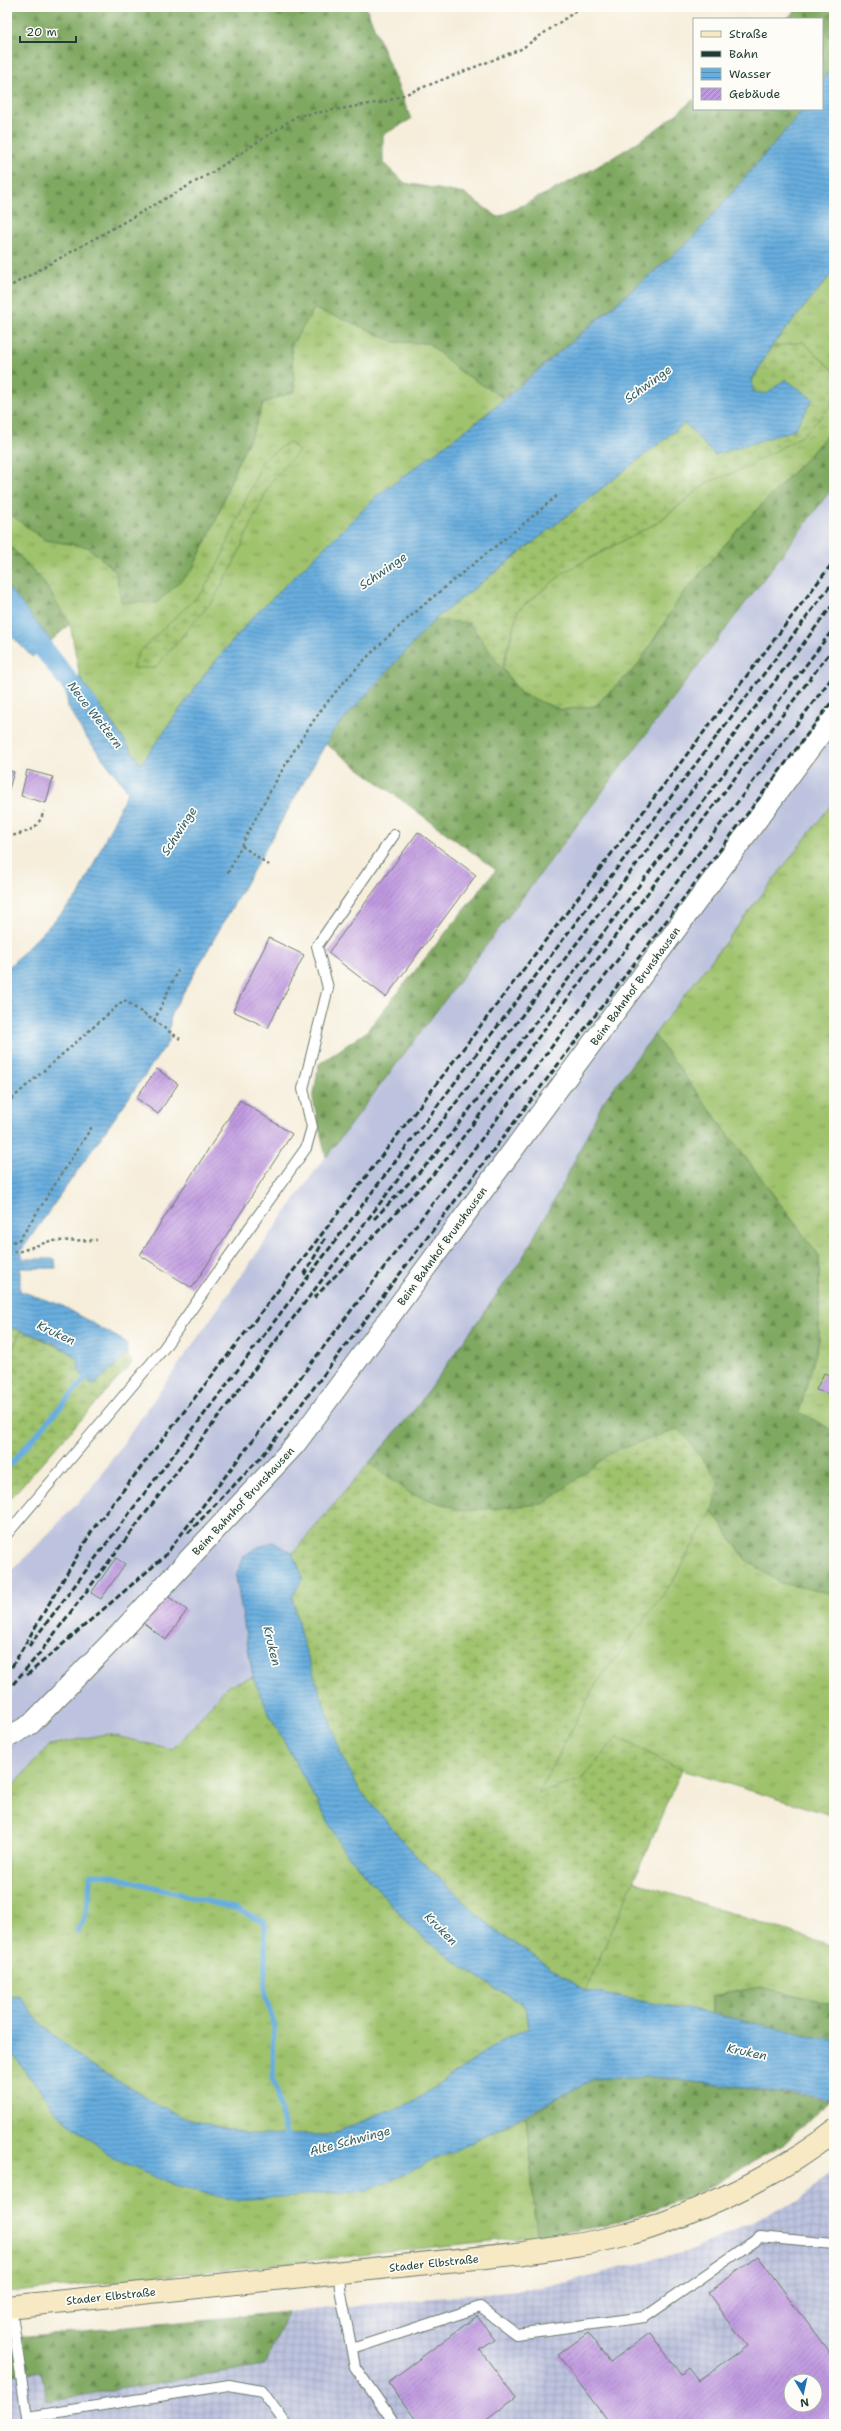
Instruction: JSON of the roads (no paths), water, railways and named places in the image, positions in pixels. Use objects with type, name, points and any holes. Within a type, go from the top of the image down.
[{"type":"street","name":"Beim Bahnhof Brunshausen","points":[[7,1738],[31,1724],[48,1707],[118,1635],[295,1445],[834,716]]},
{"type":"street","name":"Stader Elbstraße","points":[[9,2307],[339,2273],[583,2245],[630,2234],[677,2218],[757,2182],[804,2155],[834,2131]]},
{"type":"lane","points":[[7,1534],[164,1348],[306,1148],[312,1127],[302,1090],[328,988],[317,946],[394,836]]},
{"type":"lane","points":[[352,2349],[480,2307],[516,2334],[645,2317],[760,2237],[834,2244]]},
{"type":"lane","points":[[339,2273],[355,2367],[394,2424]]},
{"type":"lane","points":[[9,2307],[27,2420],[230,2385],[262,2391],[286,2424]]},
{"type":"water","points":[[834,64],[834,271],[771,347],[752,380],[753,392],[767,394],[785,379],[813,399],[794,430],[714,455],[685,423],[434,620],[333,731],[171,1014],[168,1042],[21,1251],[23,1259],[55,1259],[56,1268],[20,1268],[20,1291],[61,1305],[127,1343],[127,1354],[94,1385],[79,1372],[79,1364],[77,1360],[66,1350],[34,1335],[7,1327],[7,969],[79,895],[128,791],[83,733],[68,707],[66,691],[80,678],[141,764],[208,670],[253,617],[377,496],[487,414],[691,240],[803,110],[823,110],[823,81]]},
{"type":"water","points":[[7,586],[51,641],[32,657],[7,631]]},
{"type":"water","points":[[273,1542],[293,1553],[303,1578],[292,1597],[302,1640],[341,1754],[360,1791],[417,1857],[491,1927],[585,1991],[713,2014],[834,2041],[834,2099],[646,2076],[594,2079],[467,2145],[368,2191],[234,2200],[174,2186],[116,2160],[58,2114],[7,2046],[7,1996],[21,1997],[39,2022],[88,2064],[183,2118],[248,2134],[327,2135],[413,2102],[503,2040],[529,2027],[526,2007],[464,1968],[419,1935],[344,1851],[268,1712],[253,1677],[236,1577],[244,1556],[256,1548]]},
{"type":"waterway","name":"Neue Wettern","points":[[7,602],[89,707]]},
{"type":"waterway","points":[[7,1468],[90,1373]]},
{"type":"waterway","points":[[77,1931],[85,1918],[91,1874],[107,1875],[237,1909],[265,1923],[265,1995],[274,2025],[273,2077],[286,2134],[290,2139]]},
{"type":"railway","points":[[7,1675],[93,1529],[342,1208],[834,561]]},
{"type":"railway","points":[[29,1646],[834,581]]},
{"type":"railway","points":[[7,1691],[39,1654],[834,603]]},
{"type":"railway","points":[[374,1219],[432,1159],[834,628]]},
{"type":"railway","points":[[314,1298],[441,1166],[834,647]]},
{"type":"railway","points":[[27,1675],[164,1557],[834,675]]},
{"type":"railway","points":[[188,1533],[263,1455],[834,699]]},
{"type":"railway","points":[[304,1275],[326,1237]]},
{"type":"water label","name":"Schwinge","points":[[648,384]]},
{"type":"water label","name":"Schwinge","points":[[383,571]]},
{"type":"water label","name":"Schwinge","points":[[179,831]]},
{"type":"water label","name":"Kruken","points":[[56,1333]]},
{"type":"water label","name":"Kruken","points":[[272,1646]]},
{"type":"water label","name":"Kruken","points":[[441,1929]]},
{"type":"water label","name":"Kruken","points":[[747,2052]]},
{"type":"water label","name":"Alte Schwinge","points":[[350,2141]]}]
